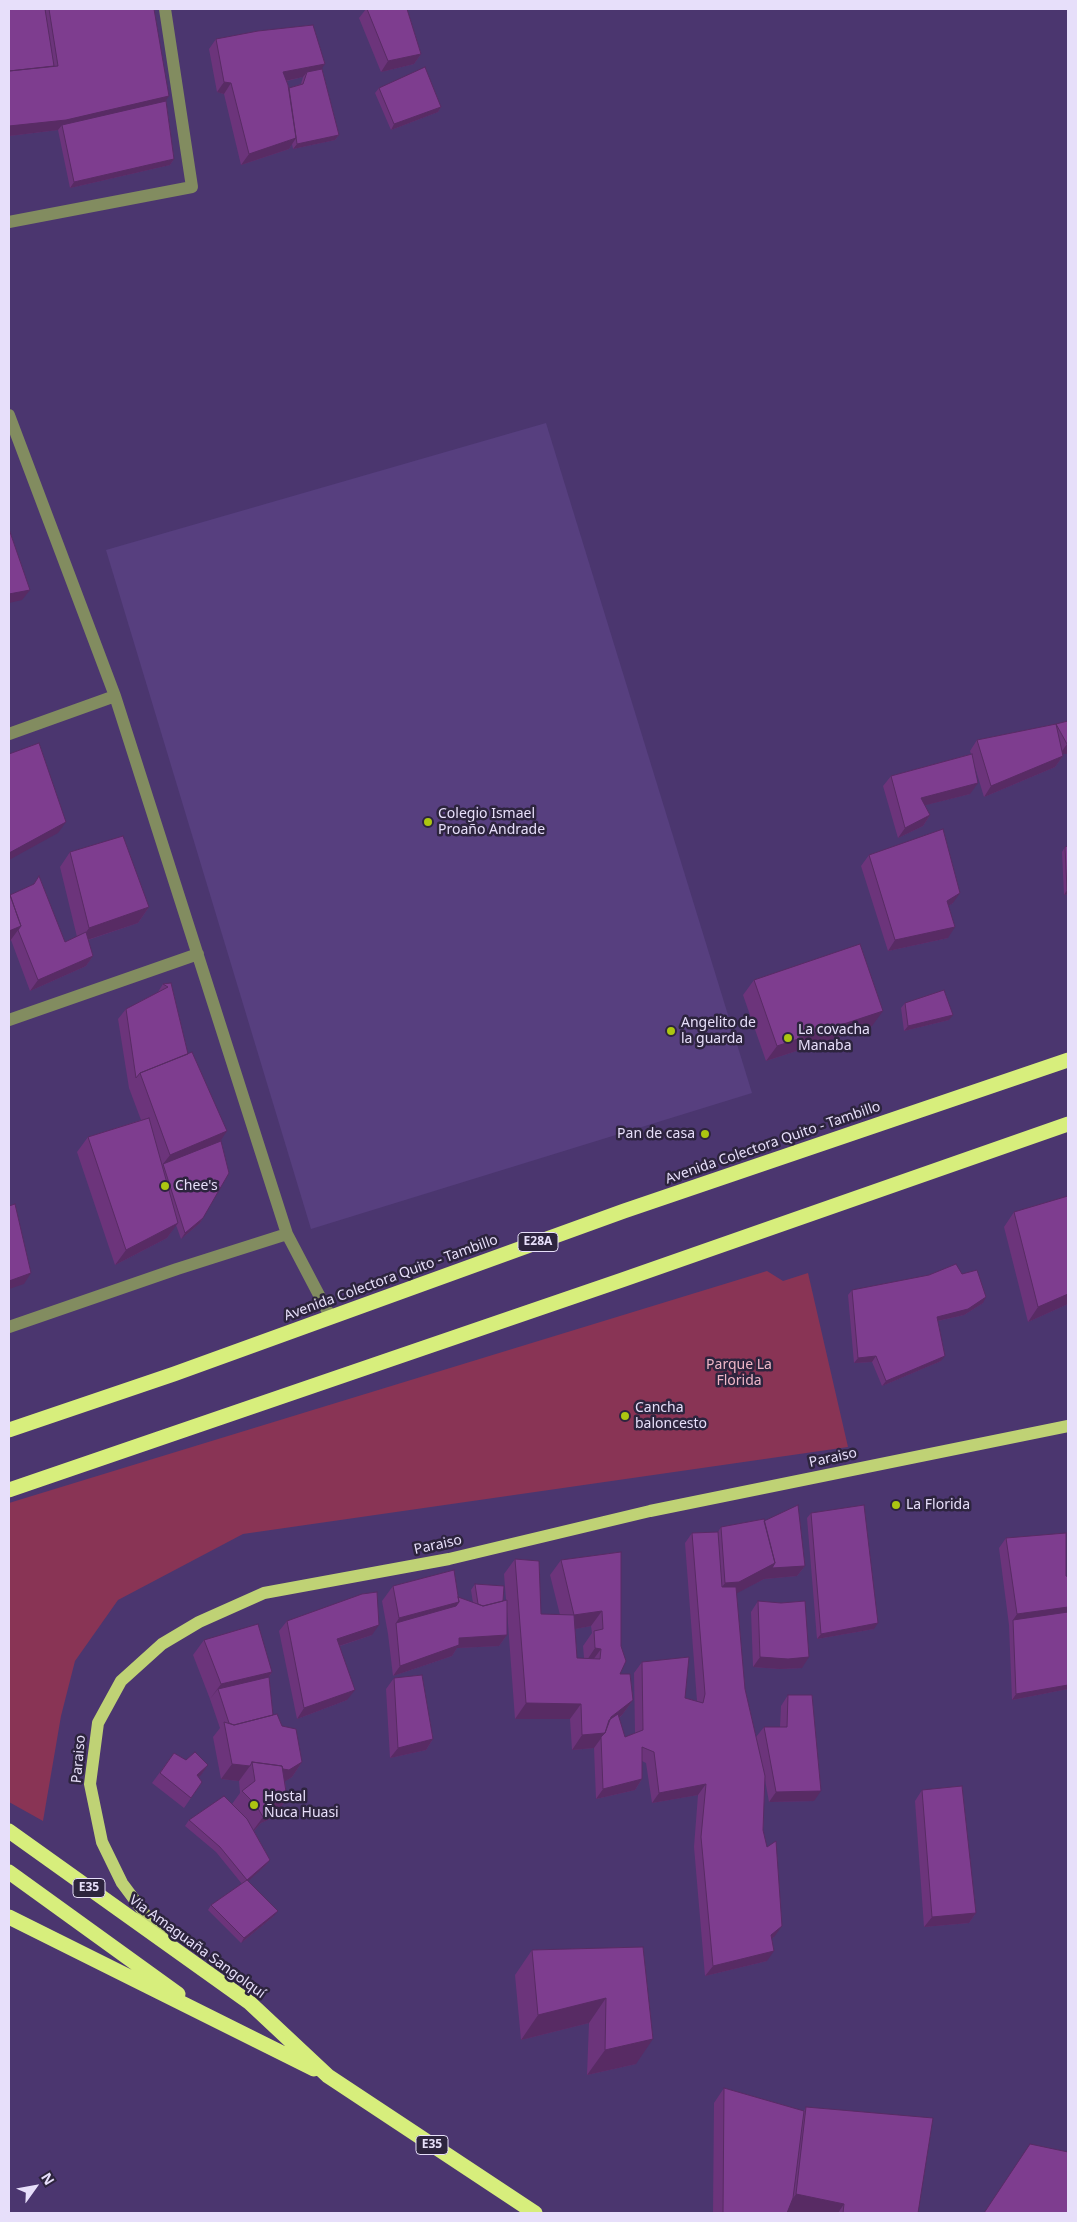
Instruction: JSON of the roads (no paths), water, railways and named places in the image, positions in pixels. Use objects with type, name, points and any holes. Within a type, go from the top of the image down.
[{"type":"highway","name":"Avenida Colectora Quito - Tambillo","points":[[9,1430],[174,1374],[624,1211],[1068,1060]]},
{"type":"highway","points":[[9,1490],[612,1284],[1068,1124]]},
{"type":"highway","name":"Via Amaguaña Sangolquí","points":[[9,1831],[250,2003],[328,2076],[535,2213]]},
{"type":"highway","points":[[9,1872],[216,2022]]},
{"type":"highway","points":[[9,1917],[216,2022],[328,2076]]},
{"type":"main road","name":"Paraiso","points":[[169,1946],[122,1883],[102,1842],[90,1784],[98,1723],[121,1681],[162,1644],[199,1622],[264,1593],[449,1559],[650,1511],[1068,1426]]},
{"type":"street","points":[[9,222],[192,187],[165,9]]},
{"type":"street","points":[[9,415],[115,696],[287,1234],[330,1316]]},
{"type":"street","points":[[9,734],[115,696]]},
{"type":"street","points":[[9,1020],[198,954]]},
{"type":"street","points":[[9,1327],[177,1269],[287,1234]]},
{"type":"place","name":"Colegio Ismael Proaño Andrade","points":[[428,822]]},
{"type":"place","name":"Angelito de la guarda","points":[[671,1031]]},
{"type":"place","name":"La covacha Manaba","points":[[788,1038]]},
{"type":"place","name":"Pan de casa","points":[[705,1134]]},
{"type":"place","name":"Chee's","points":[[165,1186]]},
{"type":"place","name":"Cancha baloncesto","points":[[625,1416]]},
{"type":"place","name":"La Florida","points":[[896,1505]]},
{"type":"place","name":"Hostal Ñuca Huasi","points":[[254,1805]]},
{"type":"park label","name":"Parque La Florida","points":[[739,1374]]}]
